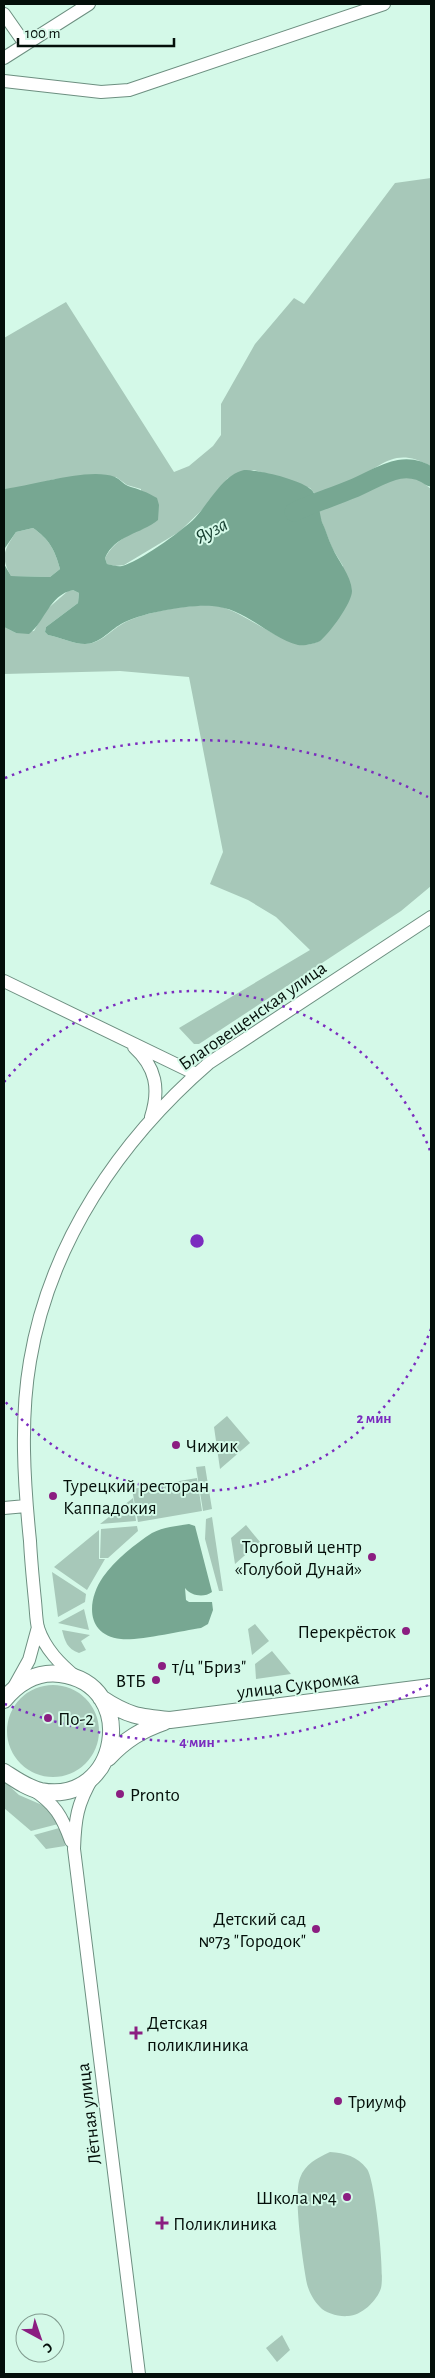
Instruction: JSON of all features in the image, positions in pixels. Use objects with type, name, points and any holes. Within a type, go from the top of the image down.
[{"type":"main road","points":[[9,1694],[27,1679],[41,1675],[60,1674],[79,1679]]},
{"type":"main road","name":"улица Сукромка","points":[[79,1679],[119,1711],[134,1716],[170,1720],[431,1687]]},
{"type":"main road","points":[[99,1769],[112,1739],[109,1713],[101,1698]]},
{"type":"main road","name":"улица Сукромка","points":[[17,1780],[52,1792],[80,1786],[125,1741],[137,1733],[170,1720]]},
{"type":"main road","points":[[4,1766],[17,1780]]},
{"type":"street","points":[[4,58],[89,4]]},
{"type":"street","points":[[4,81],[101,92],[129,90],[384,4]]},
{"type":"street","points":[[4,14],[25,44]]},
{"type":"street","name":"Благовещенская улица","points":[[38,1627],[26,1506],[25,1420],[29,1369],[50,1285],[65,1249],[99,1186],[150,1120],[209,1063],[431,917]]},
{"type":"street","points":[[4,981],[196,1074]]},
{"type":"street","points":[[124,1040],[145,1058],[156,1079],[154,1106],[150,1120]]},
{"type":"street","points":[[4,1508],[26,1506]]},
{"type":"street","points":[[38,1627],[56,1659],[79,1679]]},
{"type":"street","points":[[9,1694],[29,1660],[38,1627]]},
{"type":"street","points":[[74,1849],[76,1812],[81,1798],[99,1769]]},
{"type":"street","points":[[17,1780],[43,1796],[61,1814],[74,1849]]},
{"type":"street","name":"Лётная улица","points":[[74,1849],[139,2374]]},
{"type":"shaded area","points":[[431,178],[431,466],[418,460],[398,458],[381,464],[339,487],[315,494],[310,488],[254,470],[228,478],[206,506],[179,532],[124,565],[115,566],[107,564],[105,558],[108,553],[120,540],[142,529],[141,489],[127,485],[116,477],[55,479],[26,487],[4,489],[4,338],[66,302],[174,472],[189,466],[213,446],[221,435],[221,404],[255,344],[294,298],[304,304],[395,183]]},
{"type":"shaded area","points":[[405,475],[416,477],[431,489],[431,886],[401,911],[199,1044],[194,1044],[179,1028],[310,950],[276,917],[248,900],[210,884],[223,852],[189,677],[120,671],[4,674],[4,627],[16,633],[34,631],[46,610],[68,591],[73,590],[79,593],[78,603],[46,627],[45,632],[48,635],[85,644],[100,640],[122,624],[141,616],[177,608],[211,605],[237,613],[295,643],[308,644],[319,641],[329,628],[333,618],[343,566],[332,548],[318,512],[389,479]]},
{"type":"shaded area","points":[[33,528],[51,546],[60,569],[50,577],[11,576],[5,564],[6,549],[16,532]]},
{"type":"shaded area","points":[[227,1416],[250,1443],[220,1469],[214,1427]]},
{"type":"shaded area","points":[[205,1466],[212,1509],[203,1511],[196,1467]]},
{"type":"shaded area","points":[[197,1478],[202,1511],[138,1522],[132,1489]]},
{"type":"shaded area","points":[[133,1498],[136,1521],[100,1524]]},
{"type":"shaded area","points":[[212,1517],[223,1591],[219,1591],[205,1539],[206,1519]]},
{"type":"shaded area","points":[[246,1525],[260,1542],[235,1564],[231,1538]]},
{"type":"shaded area","points":[[137,1526],[138,1531],[108,1558],[100,1558],[101,1529]]},
{"type":"shaded area","points":[[99,1530],[99,1559],[105,1559],[87,1590],[54,1567]]},
{"type":"shaded area","points":[[52,1572],[86,1594],[85,1602],[58,1617]]},
{"type":"shaded area","points":[[84,1609],[89,1630],[58,1623]]},
{"type":"shaded area","points":[[255,1624],[269,1641],[252,1655],[248,1629]]},
{"type":"shaded area","points":[[62,1630],[90,1635],[81,1641],[86,1650],[79,1653],[69,1647]]},
{"type":"shaded area","points":[[272,1651],[291,1674],[256,1679],[255,1664]]},
{"type":"shaded area","points":[[44,1685],[62,1685],[79,1692],[92,1705],[99,1722],[99,1740],[92,1757],[79,1770],[62,1777],[44,1777],[27,1770],[14,1757],[7,1740],[7,1722],[14,1705],[27,1692]]},
{"type":"shaded area","points":[[4,1781],[19,1795],[49,1808],[62,1823],[31,1831],[4,1808]]},
{"type":"shaded area","points":[[63,1827],[65,1846],[46,1849],[34,1835]]},
{"type":"shaded area","points":[[330,2152],[350,2156],[367,2169],[373,2190],[378,2227],[382,2265],[381,2288],[376,2298],[368,2307],[363,2311],[348,2316],[325,2311],[312,2296],[307,2284],[299,2230],[298,2187],[300,2178],[308,2165]]},
{"type":"shaded area","points":[[282,2335],[290,2350],[277,2362],[266,2348]]},
{"type":"water","points":[[244,470],[268,473],[303,485],[312,490],[318,503],[322,522],[332,547],[347,574],[352,591],[348,603],[339,618],[320,641],[298,645],[277,636],[236,612],[212,606],[191,606],[140,616],[121,624],[99,640],[85,644],[48,635],[45,632],[46,627],[78,603],[79,593],[73,590],[58,597],[29,634],[16,633],[4,627],[4,564],[11,576],[50,577],[60,569],[51,546],[33,528],[16,532],[5,548],[4,559],[4,489],[90,474],[115,477],[126,485],[157,498],[159,505],[158,520],[115,544],[109,550],[105,558],[107,564],[120,566],[138,559],[179,532],[193,520],[222,484],[236,473]]},
{"type":"water","points":[[189,1524],[195,1526],[212,1592],[198,1595],[191,1593],[185,1588],[186,1600],[189,1602],[212,1602],[213,1610],[208,1624],[201,1628],[128,1639],[109,1636],[101,1631],[95,1624],[92,1606],[98,1586],[113,1564],[152,1533],[166,1528]]},
{"type":"waterway","name":"Яуза","points":[[294,512],[391,471],[411,469],[421,471],[431,477]]},
{"type":"place","name":"Чижик","points":[[176,1445]]},
{"type":"place","name":"Турецкий ресторан Каппадокия","points":[[53,1496]]},
{"type":"place","name":"Торговый центр «Голубой Дунай»","points":[[372,1557]]},
{"type":"place","name":"Перекрёсток","points":[[406,1631]]},
{"type":"place","name":"т/ц \"Бриз\"","points":[[162,1666]]},
{"type":"place","name":"ВТБ","points":[[156,1680]]},
{"type":"place","name":"По-2","points":[[48,1718]]},
{"type":"place","name":"Pronto","points":[[120,1794]]},
{"type":"place","name":"Детский сад №73 \"Городок\"","points":[[316,1929]]},
{"type":"place","name":"Детская поликлиника","points":[[136,2033]]},
{"type":"place","name":"Триумф","points":[[338,2101]]},
{"type":"place","name":"Школа №4","points":[[347,2197]]},
{"type":"place","name":"Поликлиника","points":[[162,2223]]}]
